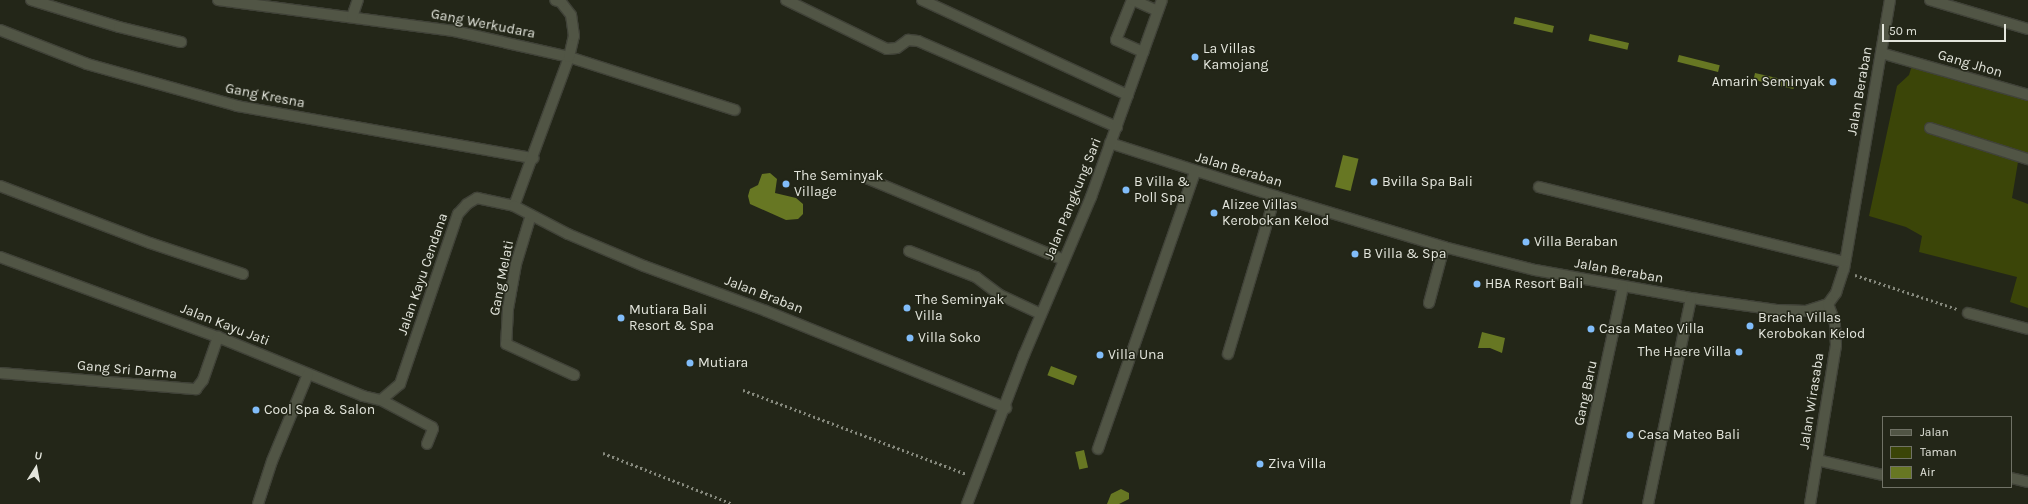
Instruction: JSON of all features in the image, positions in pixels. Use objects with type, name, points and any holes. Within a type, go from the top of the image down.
[{"type":"street","points":[[31,0],[118,28],[181,42]]},
{"type":"street","name":"Gang Werkudara","points":[[218,0],[454,31],[569,57],[735,110]]},
{"type":"street","points":[[352,17],[358,0]]},
{"type":"street","points":[[514,206],[533,158],[569,57],[574,36],[571,15],[561,2],[554,0]]},
{"type":"street","points":[[786,0],[887,49],[897,48],[908,40],[918,41],[1117,127]]},
{"type":"street","points":[[922,0],[1128,95]]},
{"type":"street","points":[[1143,52],[1116,40],[1133,0],[1158,11]]},
{"type":"street","name":"Jalan Pangkung Sari","points":[[967,504],[1006,408],[1041,314],[1117,127],[1162,0]]},
{"type":"street","name":"Jalan Beraban","points":[[1110,143],[1195,172],[1444,247],[1535,270],[1691,298],[1794,312],[1806,311],[1828,304],[1836,293],[1844,266],[1890,0]]},
{"type":"street","points":[[1930,0],[2028,29]]},
{"type":"street","name":"Gang Kresna","points":[[0,30],[87,64],[237,106],[533,158]]},
{"type":"street","name":"Gang Jhon","points":[[1881,53],[2028,96]]},
{"type":"street","points":[[1930,128],[2028,158]]},
{"type":"street","points":[[1098,449],[1195,172]]},
{"type":"street","points":[[866,178],[1064,260]]},
{"type":"street","points":[[0,186],[150,243],[243,274]]},
{"type":"street","points":[[1539,187],[1844,266]]},
{"type":"street","points":[[1228,354],[1275,196]]},
{"type":"street","name":"Jalan Kayu Cendana","points":[[382,400],[400,384],[458,214],[467,204],[477,198],[514,206]]},
{"type":"street","name":"Jalan Braban","points":[[514,206],[644,266],[766,311],[1006,408]]},
{"type":"street","name":"Gang Melati","points":[[531,215],[516,264],[508,309],[506,344],[574,375]]},
{"type":"street","points":[[1429,303],[1444,247]]},
{"type":"street","points":[[909,251],[976,277],[1000,295],[1041,314]]},
{"type":"street","name":"Jalan Kayu Jati","points":[[0,257],[218,337],[308,374]]},
{"type":"street","name":"Gang Baru","points":[[1576,504],[1623,287]]},
{"type":"street","points":[[1648,504],[1691,298]]},
{"type":"street","name":"Jalan Wirasaba","points":[[1810,504],[1836,345],[1835,323],[1828,304]]},
{"type":"street","points":[[1968,313],[2028,329]]},
{"type":"street","name":"Gang Sri Darma","points":[[0,373],[196,389],[203,380],[218,337]]},
{"type":"street","points":[[258,504],[272,461],[308,374],[363,396],[382,400],[432,426],[433,429],[427,444]]},
{"type":"street","points":[[1817,460],[1882,475]]},
{"type":"street","points":[[2012,478],[2028,482]]},
{"type":"path","points":[[1844,266],[1861,278],[1968,313]]},
{"type":"path","points":[[743,390],[978,479]]},
{"type":"path","points":[[603,453],[733,504]]},
{"type":"green space","points":[[1914,59],[2028,95],[2028,158],[2019,156],[2012,198],[2028,204],[2028,308],[2010,302],[2017,277],[1919,252],[1922,236],[1906,227],[1869,216],[1897,86],[1909,75]]},
{"type":"water","points":[[1515,17],[1554,26],[1552,33],[1513,24]]},
{"type":"water","points":[[1590,34],[1629,43],[1627,50],[1588,41]]},
{"type":"water","points":[[1679,55],[1720,65],[1718,72],[1677,62]]},
{"type":"water","points":[[1755,73],[1795,82],[1793,89],[1753,80]]},
{"type":"water","points":[[1343,155],[1359,159],[1351,191],[1335,187]]},
{"type":"water","points":[[770,173],[777,179],[775,193],[796,198],[803,204],[803,214],[798,219],[786,220],[750,204],[748,196],[750,189],[758,185],[762,174]]},
{"type":"water","points":[[1482,332],[1505,338],[1502,353],[1490,348],[1478,348]]},
{"type":"water","points":[[1051,366],[1077,376],[1074,385],[1047,375]]},
{"type":"water","points":[[1084,450],[1088,468],[1079,470],[1075,452]]},
{"type":"water","points":[[1121,489],[1129,493],[1129,499],[1119,504],[1107,504],[1111,494]]},
{"type":"place","name":"La Villas Kamojang","points":[[1195,57]]},
{"type":"place","name":"Amarin Seminyak","points":[[1833,82]]},
{"type":"place","name":"Bvilla Spa Bali","points":[[1374,182]]},
{"type":"place","name":"The Seminyak Village","points":[[786,184]]},
{"type":"place","name":"B Villa & Poll Spa","points":[[1126,190]]},
{"type":"place","name":"Alizee Villas Kerobokan Kelod","points":[[1214,213]]},
{"type":"place","name":"Villa Beraban","points":[[1526,242]]},
{"type":"place","name":"B Villa & Spa","points":[[1355,254]]},
{"type":"place","name":"HBA Resort Bali","points":[[1477,284]]},
{"type":"place","name":"The Seminyak Villa","points":[[907,308]]},
{"type":"place","name":"Mutiara Bali Resort & Spa","points":[[621,318]]},
{"type":"place","name":"Bracha Villas Kerobokan Kelod","points":[[1750,326]]},
{"type":"place","name":"Casa Mateo Villa","points":[[1591,329]]},
{"type":"place","name":"Villa Soko","points":[[910,338]]},
{"type":"place","name":"The Haere Villa","points":[[1739,352]]},
{"type":"place","name":"Villa Una","points":[[1100,355]]},
{"type":"place","name":"Mutiara","points":[[690,363]]},
{"type":"place","name":"Cool Spa & Salon","points":[[256,410]]},
{"type":"place","name":"Casa Mateo Bali","points":[[1630,435]]},
{"type":"place","name":"Ziva Villa","points":[[1260,464]]}]
